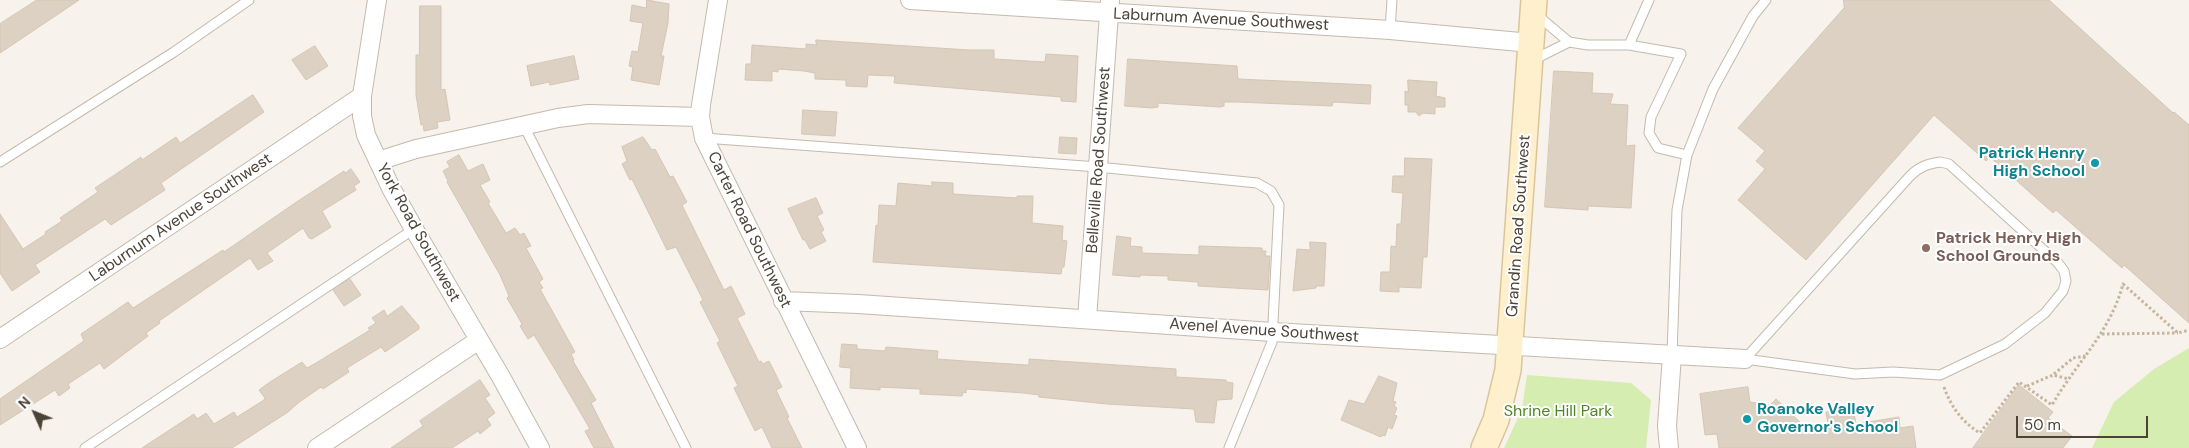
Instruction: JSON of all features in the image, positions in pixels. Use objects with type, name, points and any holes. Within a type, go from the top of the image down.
[{"type":"street","name":"York Road Southwest","points":[[377,0],[362,96],[362,116],[366,135],[414,229],[540,448]]},
{"type":"street","name":"Carter Road Southwest","points":[[718,0],[700,117],[704,138],[857,448]]},
{"type":"street","name":"Laburnum Avenue Southwest","points":[[910,0],[1109,7],[1390,30],[1530,52]]},
{"type":"street","name":"Grandin Road Southwest","points":[[1484,448],[1496,420],[1508,370],[1511,346],[1534,6]]},
{"type":"street","name":"Belleville Road Southwest","points":[[1087,320],[1109,7]]},
{"type":"street","name":"Laburnum Avenue Southwest","points":[[0,339],[362,96]]},
{"type":"street","points":[[378,161],[416,149],[588,114],[700,117]]},
{"type":"street","name":"Avenel Avenue Southwest","points":[[783,301],[858,304],[1273,332],[1745,359]]},
{"type":"street","points":[[316,448],[479,340]]},
{"type":"street","points":[[1669,448],[1667,426],[1672,355]]},
{"type":"lane","points":[[0,162],[174,52],[248,0]]},
{"type":"lane","points":[[1390,30],[1392,0]]},
{"type":"lane","points":[[1629,45],[1648,3],[1637,0]]},
{"type":"lane","points":[[1672,355],[1677,210],[1687,155],[1713,89],[1753,16],[1766,0]]},
{"type":"lane","points":[[1534,6],[1569,42]]},
{"type":"lane","points":[[1530,52],[1569,42],[1588,45],[1629,45],[1681,54],[1651,117],[1649,133],[1658,148],[1687,155]]},
{"type":"lane","points":[[524,126],[686,448]]},
{"type":"lane","points":[[704,138],[1098,167],[1257,184],[1272,191],[1280,205],[1272,342],[1229,448]]},
{"type":"lane","points":[[1940,162],[1949,164],[2058,263],[2064,271],[2066,281],[2063,291],[2045,313],[2005,344],[1940,375],[1893,372],[1854,374],[1745,359],[1910,176],[1917,169],[1928,164],[1940,162]]},
{"type":"lane","points":[[85,448],[414,229]]},
{"type":"path","points":[[1940,375],[1949,401],[1967,425],[1980,433],[2019,382],[2052,405],[2102,334],[2115,308],[2123,284],[2178,333]]},
{"type":"path","points":[[2102,334],[2178,333],[2189,330]]},
{"type":"path","points":[[2026,386],[2053,374],[2073,358],[2086,356]]},
{"type":"path","points":[[2053,374],[2069,379]]},
{"type":"green space","points":[[2189,348],[2189,448],[2092,448],[2114,402],[2154,369]]},
{"type":"green space","name":"Shrine Hill Park","points":[[1527,375],[1631,383],[1651,400],[1646,448],[1504,448],[1522,409]]},
{"type":"building","points":[[37,0],[79,0],[0,53],[0,24]]},
{"type":"building","points":[[647,0],[669,4],[668,23],[661,56],[664,56],[659,85],[631,80],[633,67],[629,66],[632,51],[638,52],[643,23],[630,21],[632,5],[646,8]]},
{"type":"building","name":"Patrick Henry High School","points":[[1844,0],[2049,0],[2173,113],[2189,125],[2189,323],[2124,265],[2122,268],[2056,210],[2053,213],[1990,157],[1986,161],[1934,115],[1806,260],[1738,200],[1765,169],[1756,161],[1765,151],[1738,128],[1844,8]]},
{"type":"building","points":[[420,6],[441,6],[441,90],[445,89],[450,120],[437,122],[438,128],[424,131],[423,124],[421,125],[416,95],[416,55],[419,55]]},
{"type":"building","points":[[816,40],[994,50],[994,59],[1045,62],[1046,54],[1078,56],[1076,102],[1061,101],[1061,97],[894,83],[895,76],[868,75],[867,87],[846,86],[846,80],[815,79],[815,73],[778,69],[778,72],[772,71],[772,81],[745,80],[746,64],[751,64],[752,45],[806,49],[806,44],[816,45]]},
{"type":"building","points":[[315,46],[328,66],[306,80],[292,60]]},
{"type":"building","points":[[574,56],[579,79],[550,85],[549,82],[531,86],[527,66]]},
{"type":"building","points":[[1128,59],[1237,66],[1238,79],[1371,85],[1370,104],[1333,102],[1332,106],[1224,102],[1224,106],[1220,107],[1158,103],[1158,107],[1152,108],[1125,106]]},
{"type":"building","points":[[1554,71],[1593,73],[1592,93],[1613,94],[1610,104],[1628,105],[1626,146],[1635,145],[1631,208],[1588,206],[1588,210],[1545,207]]},
{"type":"building","points":[[1408,80],[1437,82],[1436,96],[1445,98],[1445,107],[1435,107],[1435,114],[1423,113],[1419,116],[1416,112],[1408,112],[1408,105],[1405,105],[1405,91],[1408,92]]},
{"type":"building","points":[[253,95],[264,112],[161,183],[165,190],[111,225],[105,219],[35,265],[40,272],[12,291],[0,273],[0,214],[23,249],[62,221],[60,218],[98,192],[95,188],[141,157],[142,160],[176,137],[180,143]]},
{"type":"building","points":[[803,110],[837,112],[835,136],[802,134]]},
{"type":"building","points":[[643,137],[652,150],[655,149],[670,177],[673,176],[687,202],[682,205],[724,290],[731,286],[745,314],[737,318],[759,362],[761,361],[763,364],[769,361],[782,387],[776,390],[802,448],[772,448],[762,427],[755,431],[734,388],[738,386],[717,343],[720,341],[700,302],[703,300],[676,247],[667,250],[632,179],[630,180],[622,164],[627,161],[622,147]]},
{"type":"building","points":[[1060,137],[1077,138],[1076,154],[1059,153]]},
{"type":"building","points":[[459,155],[468,171],[483,164],[490,180],[480,185],[490,202],[488,203],[506,233],[515,228],[520,235],[524,233],[531,246],[526,248],[543,279],[539,282],[543,288],[540,289],[575,352],[571,354],[573,361],[596,400],[591,403],[614,448],[594,448],[585,431],[590,429],[556,371],[534,335],[528,339],[520,326],[522,324],[507,298],[509,296],[500,275],[447,182],[443,171],[450,167],[447,162]]},
{"type":"building","points":[[1405,158],[1432,159],[1427,257],[1423,257],[1421,288],[1399,287],[1399,292],[1380,291],[1381,272],[1390,272],[1391,246],[1396,247],[1397,224],[1401,224],[1403,193],[1392,192],[1393,176],[1404,176]]},
{"type":"building","points":[[351,169],[360,182],[354,186],[356,190],[322,211],[331,227],[312,239],[309,238],[303,228],[267,253],[273,261],[258,270],[250,258],[159,321],[160,323],[146,333],[148,336],[104,369],[100,363],[68,384],[70,388],[59,396],[55,390],[0,425],[0,399],[84,341],[81,334],[128,302],[133,308],[223,250],[224,252],[344,171],[345,173]]},
{"type":"building","points":[[932,182],[953,183],[953,194],[1017,198],[1017,196],[1033,196],[1032,223],[1063,226],[1062,240],[1067,241],[1064,267],[1062,267],[1061,274],[873,262],[879,205],[896,206],[898,183],[932,186]]},
{"type":"building","points":[[816,198],[823,213],[817,216],[824,230],[821,232],[826,241],[810,249],[805,240],[803,240],[788,209]]},
{"type":"building","points":[[1117,236],[1131,238],[1130,246],[1142,247],[1142,253],[1199,255],[1199,246],[1262,248],[1262,251],[1266,251],[1265,256],[1270,256],[1268,290],[1198,286],[1198,282],[1168,280],[1168,276],[1140,275],[1140,277],[1113,275]]},
{"type":"building","points":[[1310,242],[1326,243],[1324,286],[1293,291],[1297,249],[1310,250]]},
{"type":"building","points":[[350,279],[361,295],[344,306],[333,290]]},
{"type":"building","points":[[402,306],[419,326],[419,329],[385,352],[381,347],[347,368],[349,372],[323,389],[321,387],[288,412],[232,448],[142,448],[194,414],[197,419],[206,413],[214,424],[234,412],[237,417],[264,400],[265,398],[259,390],[270,382],[302,362],[307,368],[316,363],[370,330],[368,328],[376,323],[372,318],[384,310],[387,316]]},
{"type":"building","points":[[842,344],[857,345],[857,349],[885,351],[886,347],[938,351],[937,359],[1029,365],[1029,359],[1176,369],[1176,377],[1226,380],[1226,382],[1233,383],[1232,399],[1217,400],[1214,423],[1196,422],[1194,409],[1107,404],[1039,397],[1039,395],[1024,393],[966,389],[966,393],[963,392],[962,396],[920,394],[920,389],[880,387],[880,390],[850,388],[851,368],[840,367]]},
{"type":"building","points":[[1379,376],[1397,383],[1393,401],[1396,402],[1394,406],[1397,408],[1394,415],[1397,416],[1392,429],[1388,427],[1385,436],[1382,435],[1381,437],[1341,420],[1349,400],[1364,404]]},
{"type":"building","points":[[480,380],[490,395],[485,398],[495,413],[487,419],[491,425],[480,434],[478,431],[452,448],[391,448],[423,426],[420,421]]},
{"type":"building","points":[[2019,385],[2053,412],[2048,418],[2072,436],[2063,448],[1973,448]]},
{"type":"building","name":"Roanoke Valley Governor's School","points":[[1748,387],[1750,402],[1770,405],[1776,399],[1806,428],[1828,424],[1826,412],[1853,408],[1856,424],[1899,417],[1900,428],[1913,426],[1916,448],[1719,448],[1717,434],[1705,435],[1700,394]]},
{"type":"place","name":"Patrick Henry High School","points":[[2095,163]]},
{"type":"place","name":"Patrick Henry High School Grounds","points":[[1926,248]]},
{"type":"place","name":"Roanoke Valley Governor's School","points":[[1747,419]]}]
